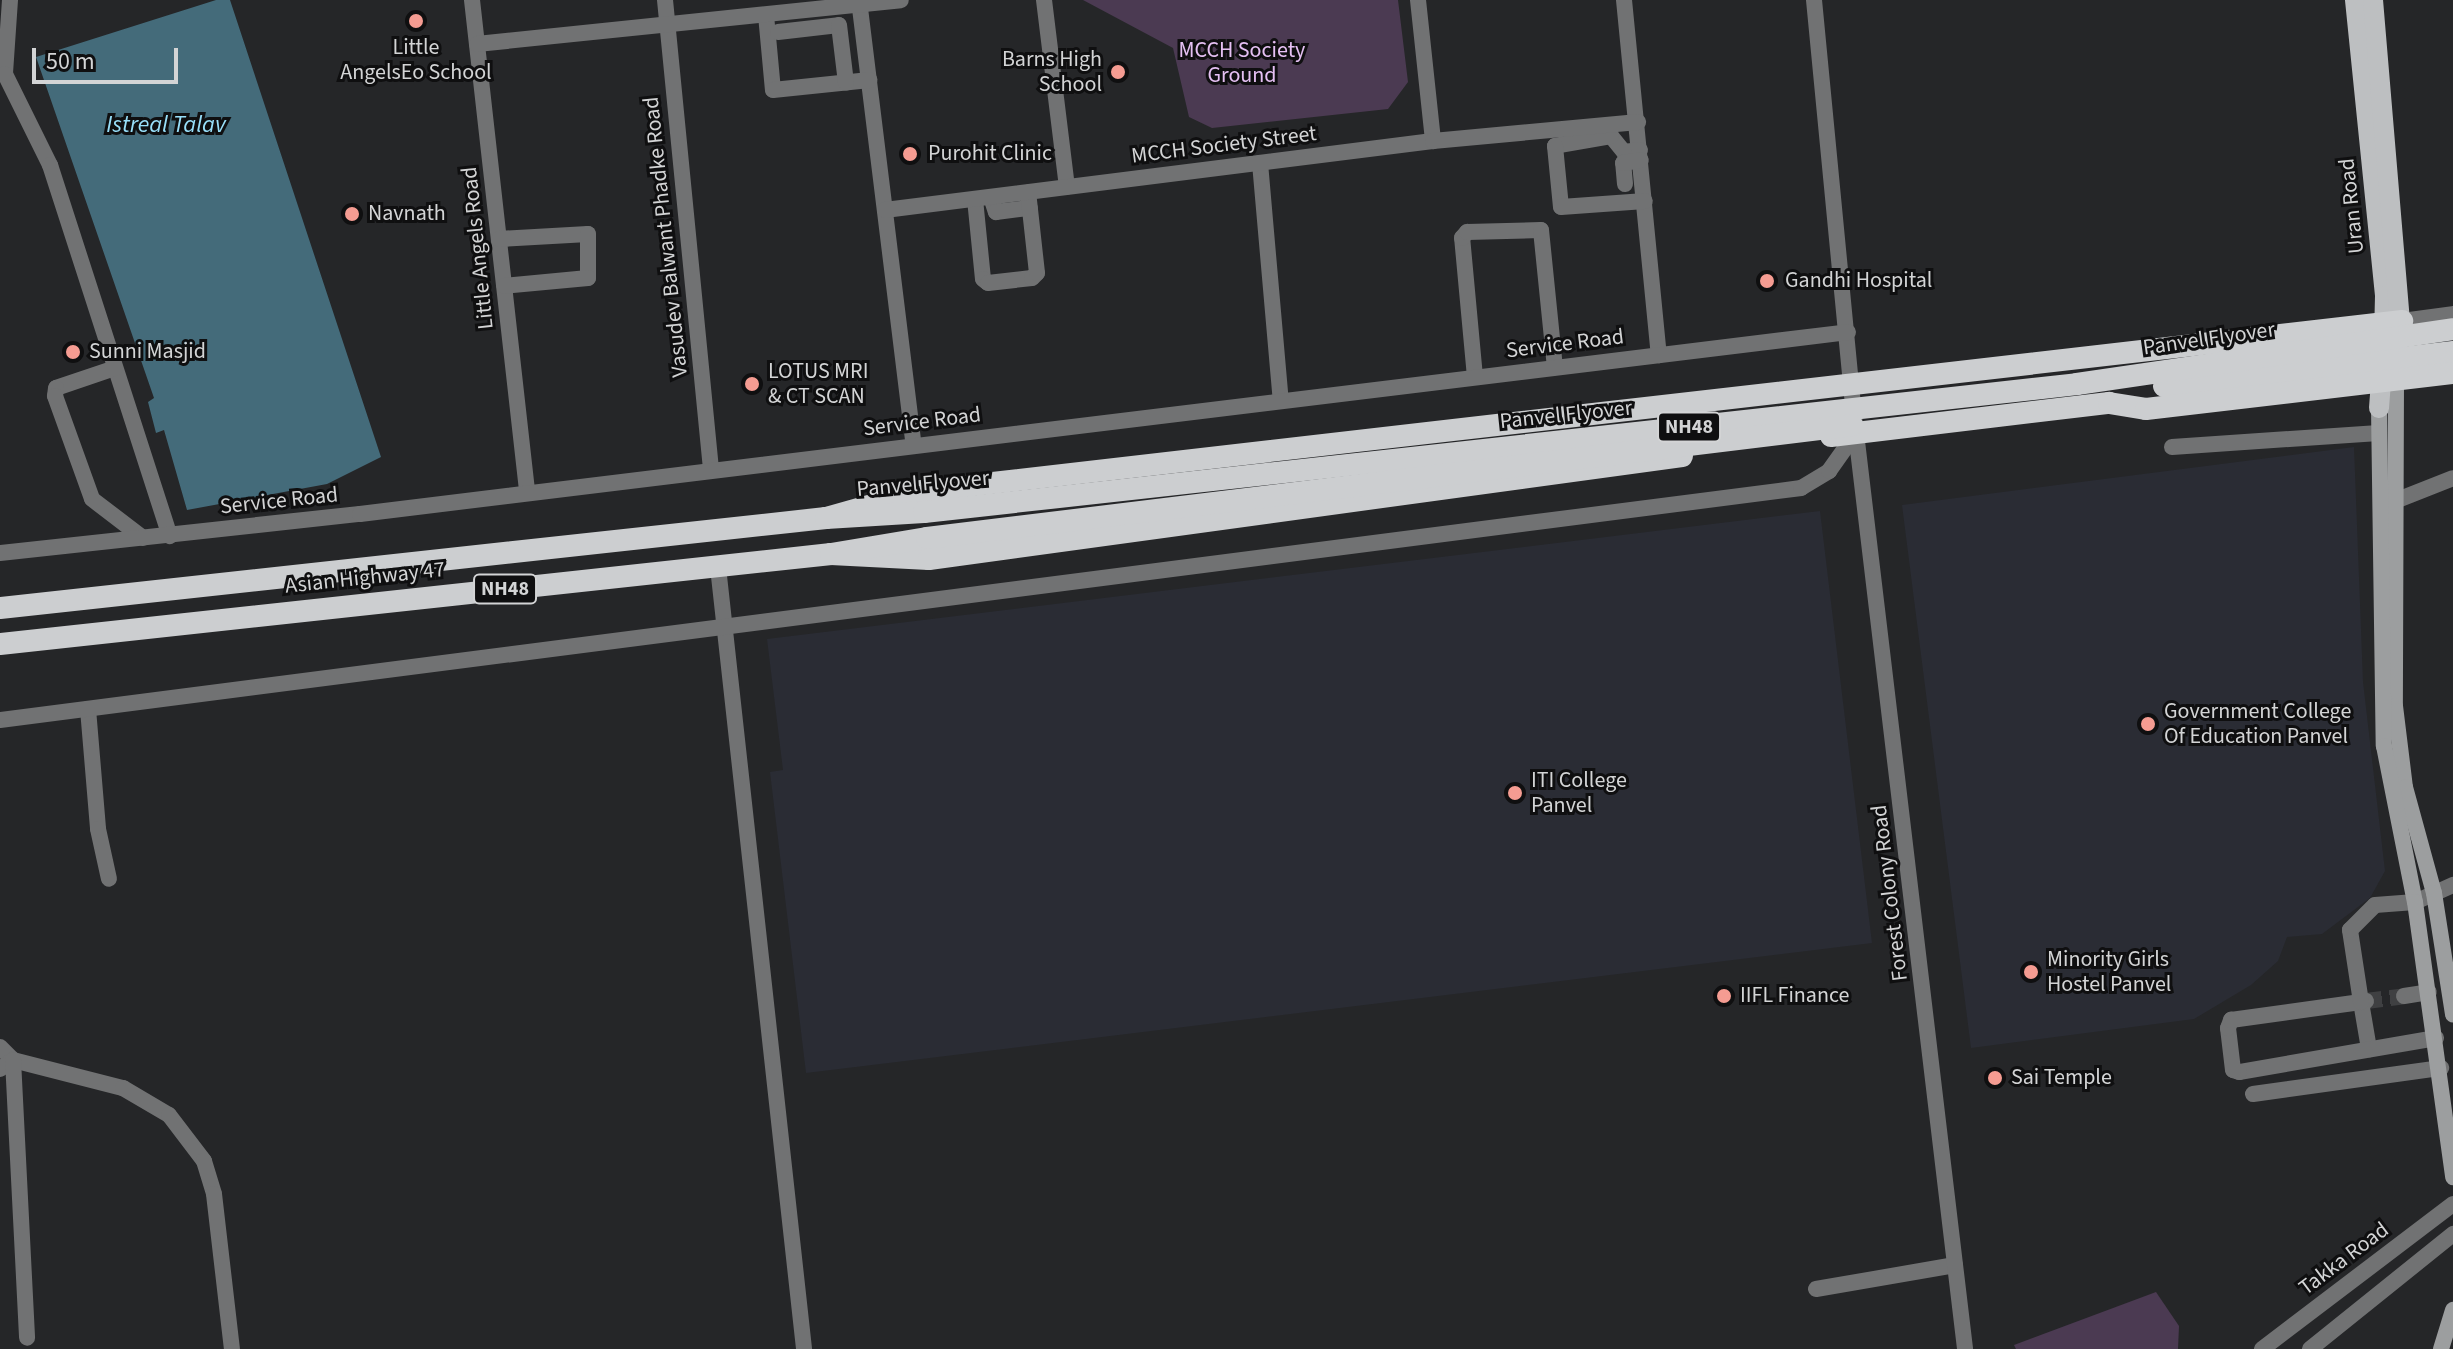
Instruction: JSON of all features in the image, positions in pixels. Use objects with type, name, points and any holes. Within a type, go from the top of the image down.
[{"type":"highway","points":[[826,518],[922,491],[2394,322]]},
{"type":"highway","name":"Panvel Flyover","points":[[826,518],[924,512],[2077,384],[2453,329]]},
{"type":"highway","name":"Panvel Flyover","points":[[831,554],[927,538],[2453,352]]},
{"type":"highway","points":[[831,554],[929,559],[1856,433],[2109,403],[2146,409],[2453,375]]},
{"type":"highway","name":"Asian Highway 47","points":[[0,608],[826,518]]},
{"type":"highway","name":"Asian Highway 47","points":[[0,644],[831,554]]},
{"type":"main road","name":"Uran Road","points":[[2355,0],[2394,322],[2379,408]]},
{"type":"main road","name":"Uran Road","points":[[2373,0],[2396,383]]},
{"type":"main road","points":[[2396,383],[2395,706],[2405,787],[2447,888],[2453,1015]]},
{"type":"main road","points":[[2379,408],[2380,703],[2389,790],[2415,902],[2441,1068],[2453,1177]]},
{"type":"main road","points":[[2441,1349],[2453,1310]]},
{"type":"street","points":[[10,0],[5,74],[50,165],[170,536]]},
{"type":"street","name":"Little Angels Road","points":[[472,0],[527,491]]},
{"type":"street","name":"Vasudev Balwant Phadke Road","points":[[665,0],[711,469]]},
{"type":"street","points":[[477,44],[901,0]]},
{"type":"street","points":[[1044,0],[1067,187]]},
{"type":"street","points":[[1418,0],[1433,141]]},
{"type":"street","points":[[1624,0],[1659,355]]},
{"type":"street","points":[[0,720],[1801,488],[1829,471],[1856,433],[1854,386],[1814,0]]},
{"type":"street","points":[[778,32],[839,25],[869,5]]},
{"type":"street","points":[[869,5],[869,80],[914,445]]},
{"type":"street","points":[[766,15],[773,90],[869,80]]},
{"type":"street","points":[[839,25],[846,83]]},
{"type":"street","points":[[1561,135],[1638,122]]},
{"type":"street","points":[[1561,135],[1611,136],[1624,152],[1641,155]]},
{"type":"street","points":[[1561,135],[1555,146],[1561,207],[1645,201]]},
{"type":"street","name":"MCCH Society Street","points":[[885,210],[983,198],[1029,200],[1067,187],[1433,141],[1561,135]]},
{"type":"street","points":[[1625,184],[1623,163],[1641,155]]},
{"type":"street","points":[[1260,163],[1281,401]]},
{"type":"street","points":[[983,198],[988,283],[1037,273],[1029,200]]},
{"type":"street","points":[[1475,377],[1462,238],[1467,232],[1541,230],[1555,367]]},
{"type":"street","points":[[499,239],[588,234],[588,278],[504,286]]},
{"type":"street","points":[[2394,322],[2453,314]]},
{"type":"street","name":"Service Road","points":[[0,553],[170,536],[1848,332]]},
{"type":"street","points":[[115,368],[56,388],[55,396],[92,499],[143,538]]},
{"type":"street","points":[[2396,383],[2453,375]]},
{"type":"street","name":"Forest Colony Road","points":[[1856,433],[1965,1349]]},
{"type":"street","points":[[2172,447],[2379,433]]},
{"type":"street","points":[[2395,501],[2453,478]]},
{"type":"street","points":[[718,567],[804,1349]]},
{"type":"street","points":[[88,709],[98,829],[109,879]]},
{"type":"street","points":[[2369,1049],[2350,930],[2375,905],[2415,902],[2447,888]]},
{"type":"street","points":[[2404,996],[2429,992]]},
{"type":"street","points":[[2363,1001],[2231,1020],[2233,1070],[2436,1038]]},
{"type":"street","points":[[0,1047],[7,1064],[27,1338]]},
{"type":"street","points":[[7,1064],[123,1088],[169,1115],[204,1161],[214,1194],[232,1349]]},
{"type":"street","points":[[2253,1094],[2441,1068]]},
{"type":"street","name":"Takka Road","points":[[2262,1349],[2453,1204]]},
{"type":"street","points":[[2310,1349],[2453,1234]]},
{"type":"street","points":[[1816,1289],[1955,1265]]},
{"type":"shaded area","name":"Government College Of Education Panvel","points":[[2354,447],[2363,682],[2385,871],[2370,898],[2322,934],[2287,937],[2278,961],[2251,985],[2194,1019],[1971,1048],[1902,505]]},
{"type":"shaded area","points":[[1820,511],[1872,943],[806,1073],[770,772],[783,770],[767,639]]},
{"type":"green space","name":"MCCH Society Ground","points":[[1083,0],[1398,0],[1408,82],[1388,109],[1212,128],[1189,117],[1173,48]]},
{"type":"green space","points":[[2156,1292],[2179,1326],[2178,1349],[2016,1349],[2014,1345]]},
{"type":"water","name":"Istreal Talav","points":[[216,0],[230,0],[381,457],[327,484],[187,510],[164,430],[156,433],[148,402],[154,398],[36,57]]},
{"type":"tunnel","points":[[2366,1001],[2404,996]]},
{"type":"place","name":"Little AngelsEo School","points":[[416,21]]},
{"type":"place","name":"Barns High School","points":[[1118,72]]},
{"type":"place","name":"Purohit Clinic","points":[[910,154]]},
{"type":"place","name":"Navnath","points":[[352,214]]},
{"type":"place","name":"Gandhi Hospital","points":[[1767,281]]},
{"type":"place","name":"Sunni Masjid","points":[[73,352]]},
{"type":"place","name":"LOTUS MRI & CT SCAN","points":[[752,384]]},
{"type":"place","name":"Government College Of Education Panvel","points":[[2148,724]]},
{"type":"place","name":"ITI College Panvel","points":[[1515,793]]},
{"type":"place","name":"Minority Girls Hostel Panvel","points":[[2031,972]]},
{"type":"place","name":"IIFL Finance","points":[[1724,996]]},
{"type":"place","name":"Sai Temple","points":[[1995,1078]]}]
